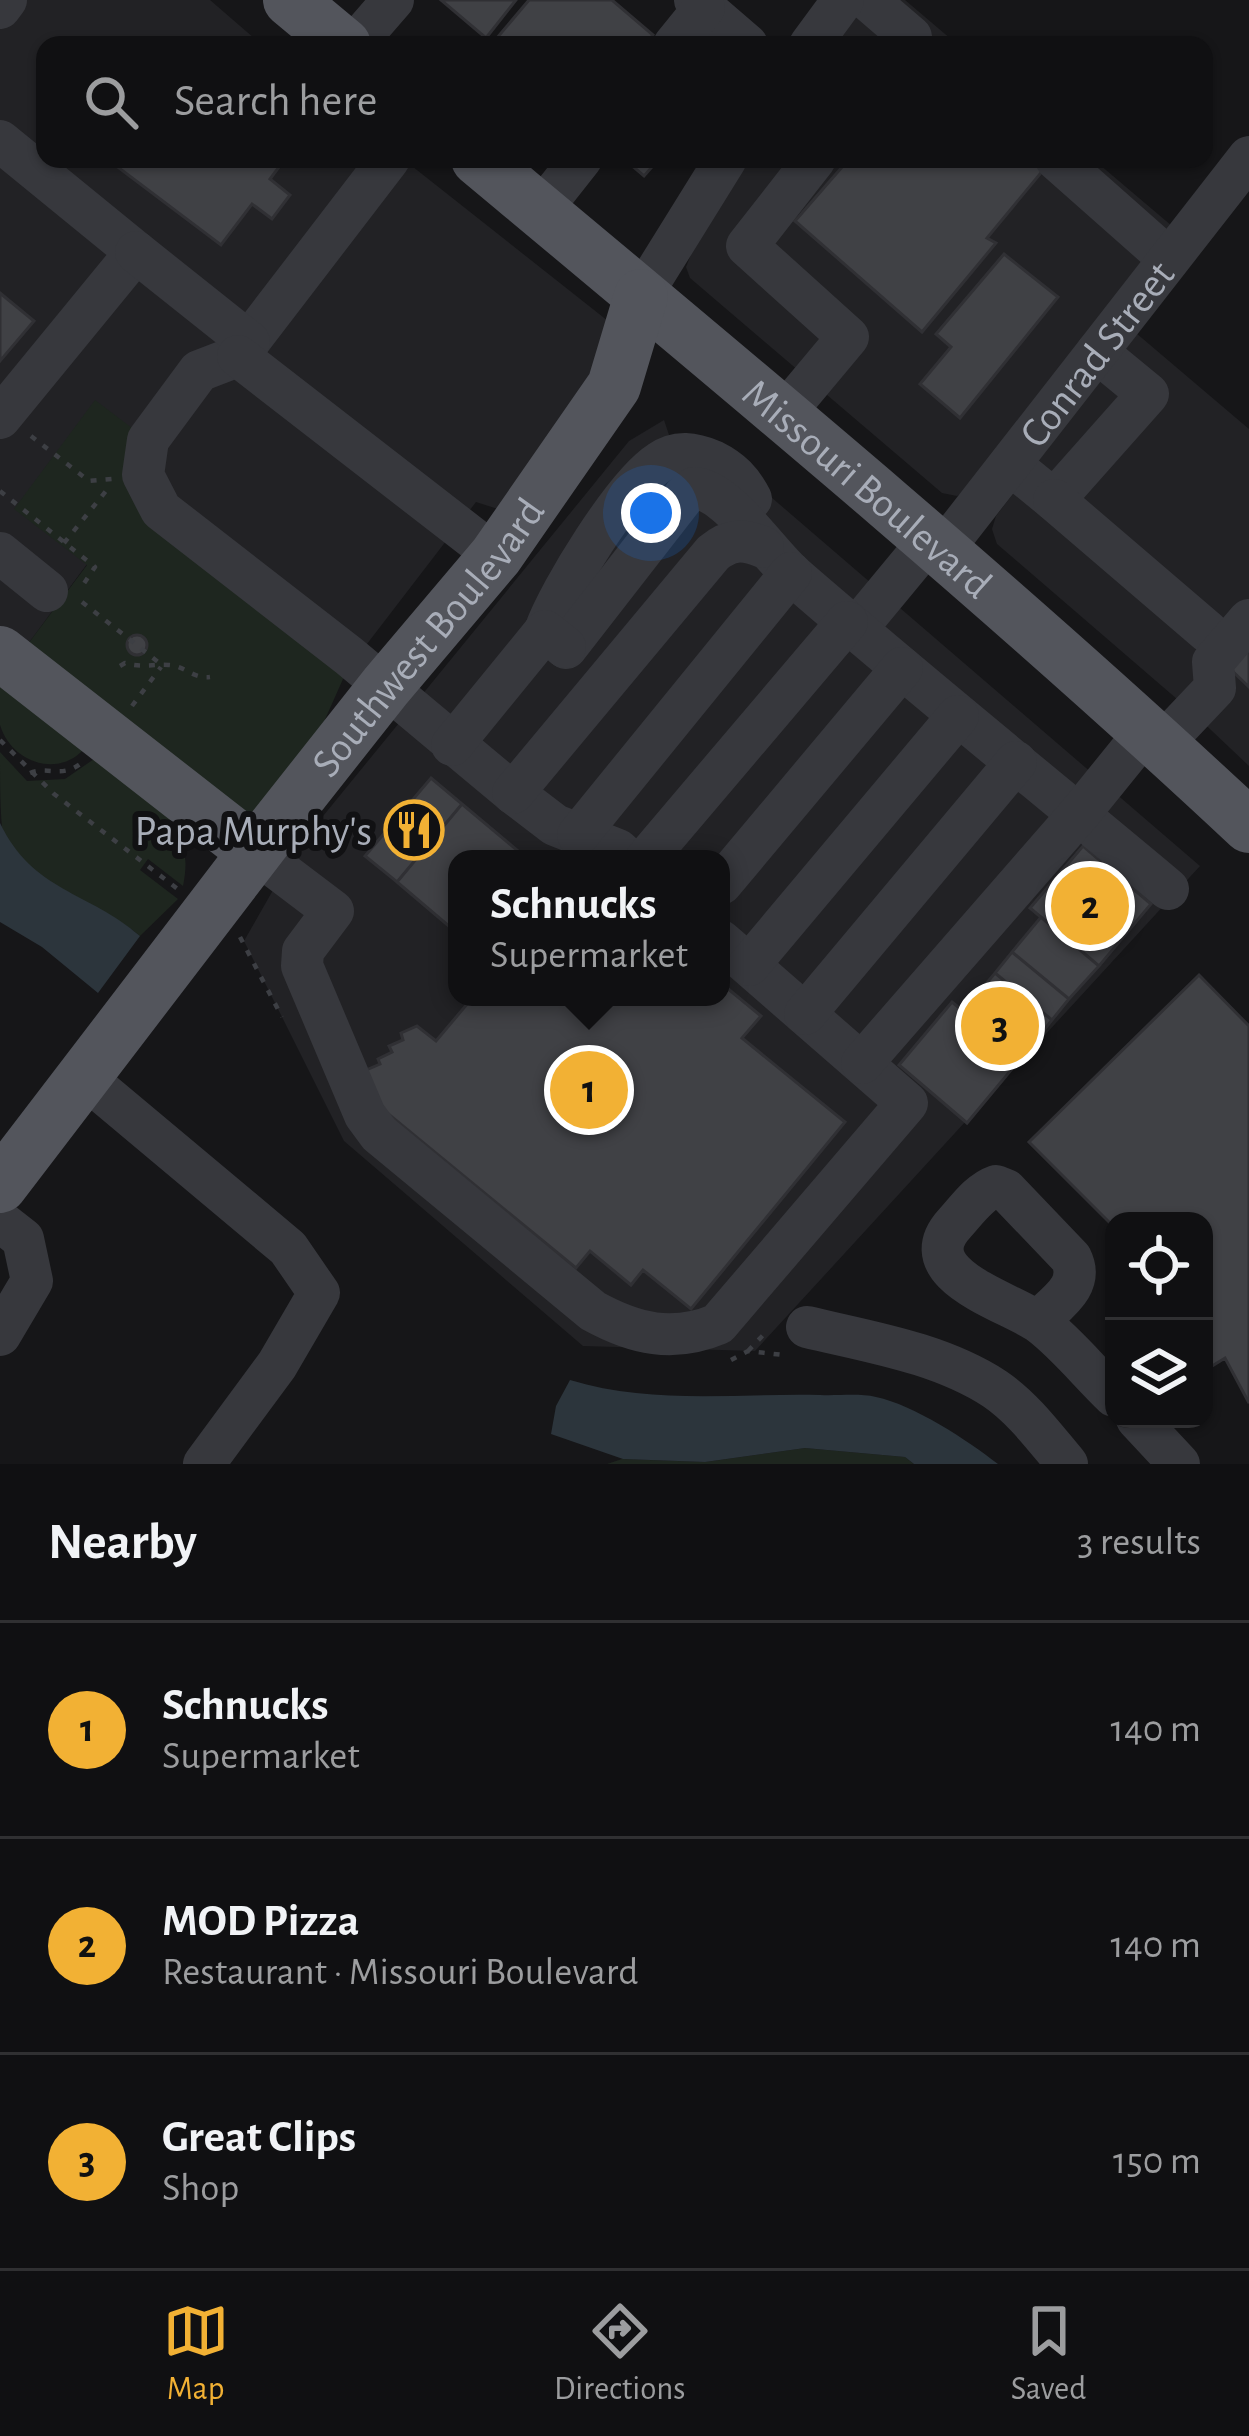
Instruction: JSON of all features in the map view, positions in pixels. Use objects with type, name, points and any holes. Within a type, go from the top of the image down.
[{"type":"main road","points":[[290,0],[333,36]]},
{"type":"main road","name":"Missouri Boulevard","points":[[489,168],[935,547],[1249,826]]},
{"type":"main road","name":"Southwest Boulevard","points":[[0,1186],[84,1077],[197,904],[255,852],[496,556],[614,386],[641,296]]},
{"type":"main road","points":[[0,653],[255,852]]},
{"type":"main road","points":[[163,778],[194,819],[206,847],[213,874],[197,904]]},
{"type":"street","points":[[0,8],[6,0]]},
{"type":"street","points":[[362,36],[393,0]]},
{"type":"street","points":[[817,36],[843,0]]},
{"type":"street","points":[[868,0],[906,36]]},
{"type":"street","points":[[679,36],[699,4],[737,36]]},
{"type":"street","points":[[0,141],[496,556]]},
{"type":"street","name":"Conrad Street","points":[[654,850],[852,626],[935,547],[1010,464],[1249,157]]},
{"type":"street","points":[[382,168],[243,349],[199,371],[148,440],[143,475],[161,510],[386,686],[452,745],[555,825],[617,850]]},
{"type":"street","points":[[540,211],[574,168]]},
{"type":"street","points":[[641,296],[720,168]]},
{"type":"street","points":[[782,416],[848,338],[747,246],[808,168]]},
{"type":"street","points":[[1066,168],[1169,260]]},
{"type":"street","points":[[1,416],[136,251]]},
{"type":"street","points":[[1054,500],[1148,394],[1097,352]]},
{"type":"street","points":[[452,745],[555,639],[563,590],[649,471],[680,453],[708,458],[735,474],[777,560]]},
{"type":"street","points":[[1010,464],[1208,632]]},
{"type":"street","points":[[513,793],[722,546],[748,541],[777,560],[1168,889]]},
{"type":"street","points":[[0,553],[47,591]]},
{"type":"street","points":[[578,835],[777,560]]},
{"type":"street","points":[[862,1063],[1079,814],[1154,737],[1215,688],[1213,662],[1249,620]]},
{"type":"street","points":[[555,639],[607,679]]},
{"type":"street","points":[[730,873],[902,668]]},
{"type":"street","points":[[255,852],[333,911],[303,951],[302,966],[365,1115],[379,1134],[592,1311],[621,1326],[662,1336],[695,1334],[718,1324],[734,1309],[907,1103],[735,953],[958,716]]},
{"type":"street","points":[[805,1014],[1016,762]]},
{"type":"street","points":[[84,1077],[288,1248],[319,1293],[277,1365],[204,1464]]},
{"type":"street","points":[[0,1221],[23,1239],[32,1281],[0,1335]]},
{"type":"street","points":[[1038,1321],[1105,1387]]},
{"type":"street","points":[[807,1327],[912,1352],[994,1388],[1067,1464]]},
{"type":"street","points":[[1145,1428],[1179,1464]]},
{"type":"path","points":[[1,416],[88,482],[116,478],[64,543]]},
{"type":"path","points":[[120,666],[172,664],[200,678],[210,677]]},
{"type":"path","points":[[125,715],[162,665]]},
{"type":"path","points":[[0,740],[30,773],[197,904]]},
{"type":"path","points":[[748,1351],[767,1331],[807,1327]]},
{"type":"shaded area","points":[[0,0],[210,0],[252,36],[36,36],[36,168],[414,168],[608,321],[617,343],[501,510],[476,502],[347,670],[87,564],[25,648],[0,628]]},
{"type":"shaded area","points":[[869,0],[905,0],[947,36],[841,36]]},
{"type":"shaded area","points":[[741,168],[1104,168],[1172,226],[972,488],[957,496],[942,493],[690,278],[686,267]]},
{"type":"shaded area","points":[[1136,333],[1249,429],[1249,766],[997,544],[992,529],[996,516]]},
{"type":"shaded area","points":[[95,400],[132,428],[135,478],[347,670],[323,724],[247,821],[25,648],[87,565],[14,509]]},
{"type":"shaded area","points":[[664,420],[671,441],[728,460],[1200,866],[755,1351],[583,1346],[344,1141],[244,941],[297,848],[629,441]]},
{"type":"shaded area","points":[[0,677],[83,750],[61,763],[24,757],[0,725]]},
{"type":"shaded area","points":[[0,752],[27,781],[65,779],[94,759],[148,796],[174,824],[182,841],[183,886],[148,859],[140,870],[178,899],[140,936],[43,878],[12,847],[2,827]]},
{"type":"shaded area","points":[[0,823],[13,846],[45,877],[140,936],[98,993],[42,947],[0,922]]},
{"type":"shaded area","points":[[570,1380],[663,1395],[876,1397],[923,1415],[998,1464],[914,1464],[905,1457],[805,1448],[705,1462],[623,1459],[551,1434],[556,1406]]},
{"type":"shaded area","points":[[805,1448],[905,1457],[914,1464],[607,1464],[622,1459],[705,1462]]},
{"type":"building","points":[[441,0],[516,0],[484,36]]},
{"type":"building","points":[[529,0],[612,0],[653,35],[652,36],[499,36]]},
{"type":"building","points":[[119,168],[278,168],[270,179],[290,195],[272,219],[252,204],[221,245]]},
{"type":"building","points":[[841,168],[1045,168],[987,238],[996,243],[922,332],[795,221]]},
{"type":"building","points":[[1004,254],[1058,297],[960,418],[920,384],[951,347],[936,334]]},
{"type":"building","points":[[0,293],[34,321],[0,361]]},
{"type":"building","points":[[137,635],[147,645],[137,655],[127,645]]},
{"type":"building","points":[[1249,636],[1249,687],[1224,663]]},
{"type":"building","name":"Papa Murphy's","points":[[431,778],[462,804],[397,882],[365,856]]},
{"type":"building","points":[[462,804],[517,850],[448,850],[448,925],[397,882]]},
{"type":"building","points":[[1083,846],[1151,904],[1099,966],[1030,908]]},
{"type":"building","points":[[1041,917],[1099,966],[1069,999],[1012,952]]},
{"type":"building","points":[[1012,952],[1069,999],[1052,1020],[995,973]]},
{"type":"building","points":[[995,973],[1052,1020],[1036,1040],[979,992]]},
{"type":"building","points":[[1199,975],[1249,1026],[1249,1403],[1225,1358],[1213,1365],[1213,1212],[1105,1212],[1105,1218],[1029,1142]]},
{"type":"building","points":[[730,990],[761,1016],[742,1038],[845,1122],[691,1309],[643,1270],[631,1285],[590,1251],[576,1268],[381,1108],[364,1071],[392,1052],[389,1046],[403,1040],[401,1033],[417,1026],[436,1041],[465,1006],[730,1006]]},
{"type":"building","points":[[979,992],[1036,1040],[1021,1058],[964,1012]]},
{"type":"building","points":[[952,1002],[1021,1058],[967,1123],[899,1065]]},
{"type":"place","name":"Papa Murphy's","points":[[414,830]]},
{"type":"place","name":"MOD Pizza","points":[[1090,906]]},
{"type":"place","name":"Great Clips","points":[[1000,1026]]},
{"type":"place","name":"Schnucks","points":[[589,1090]]}]
